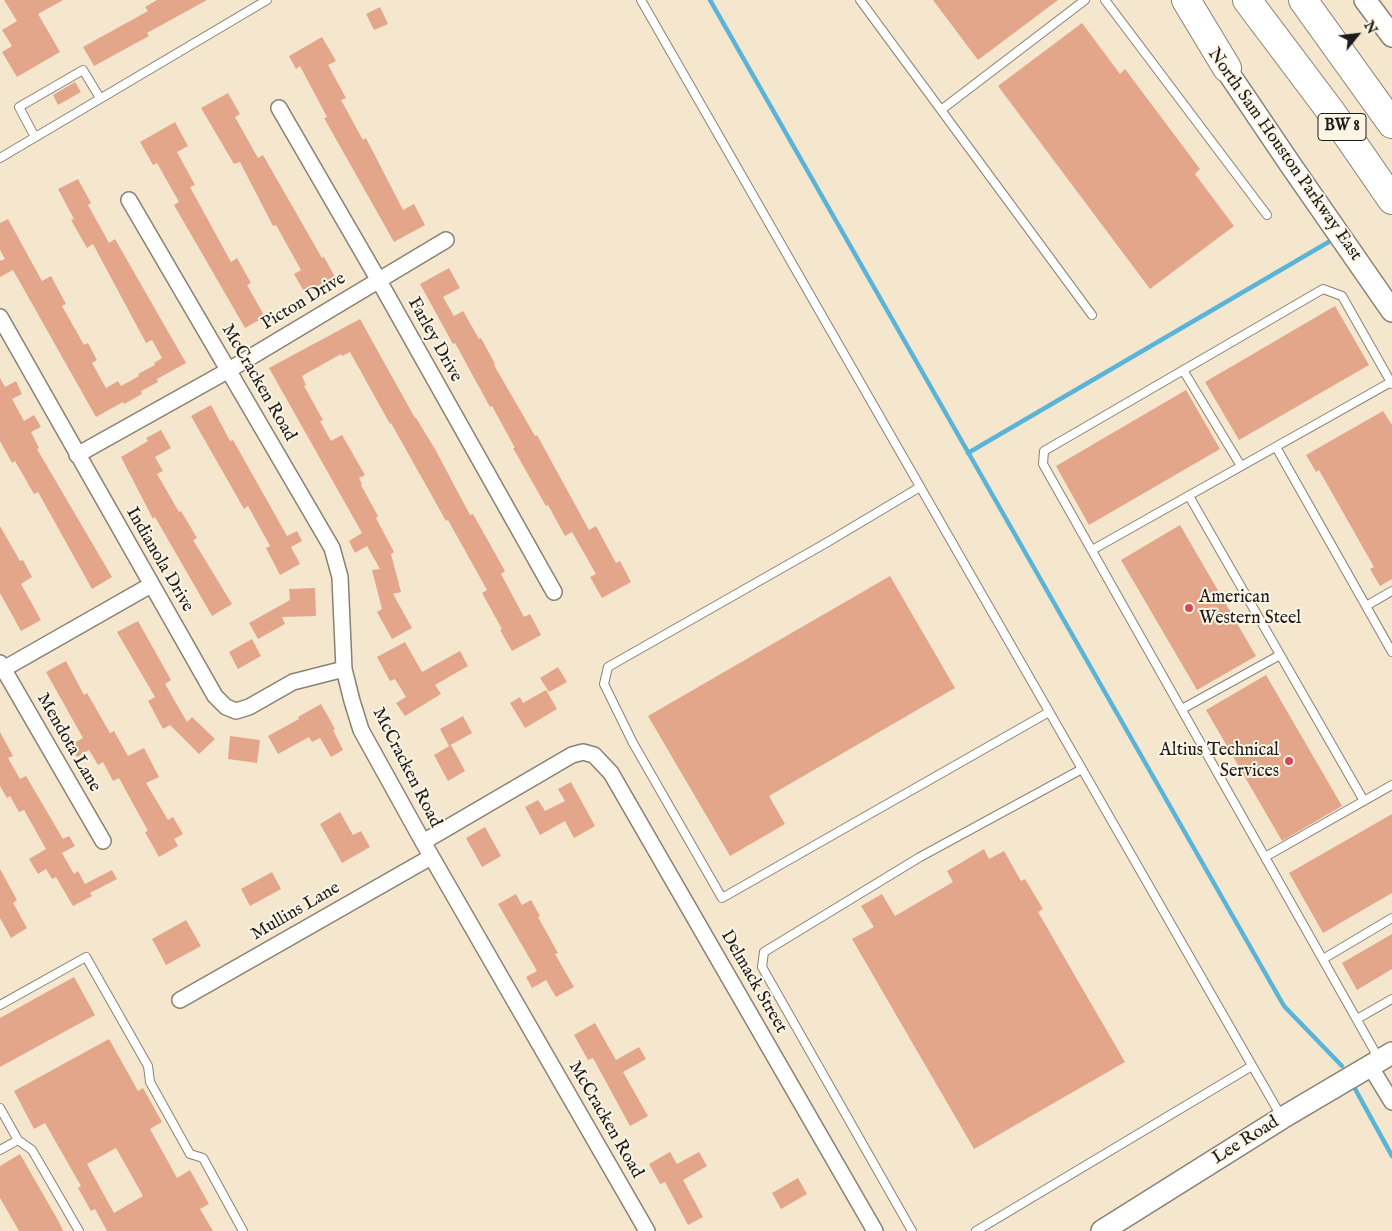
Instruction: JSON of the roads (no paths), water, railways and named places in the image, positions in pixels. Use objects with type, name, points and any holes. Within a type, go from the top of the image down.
[{"type":"highway","points":[[1186,0],[1227,68]]},
{"type":"highway","name":"BW 8","points":[[1247,0],[1327,106],[1392,200]]},
{"type":"highway","name":"BW 8","points":[[1303,0],[1392,124]]},
{"type":"main road","name":"North Sam Houston Parkway East","points":[[1175,0],[1227,68],[1290,164],[1392,311]]},
{"type":"main road","points":[[1365,0],[1392,36]]},
{"type":"main road","name":"Lee Road","points":[[1112,1228],[1282,1118],[1381,1060]]},
{"type":"street","name":"Farley Drive","points":[[279,108],[378,279],[554,592]]},
{"type":"street","name":"McCracken Road","points":[[129,200],[332,548],[340,577],[344,669],[361,730],[586,1130],[647,1231]]},
{"type":"street","name":"Picton Drive","points":[[77,455],[228,370],[446,240]]},
{"type":"street","name":"Indianola Drive","points":[[0,317],[215,696],[226,707],[236,711],[249,707],[294,682],[344,669]]},
{"type":"street","points":[[1,668],[151,585]]},
{"type":"street","name":"Mendota Lane","points":[[1,668],[103,841]]},
{"type":"street","name":"Delmack Street","points":[[423,842],[572,755],[583,752],[594,755],[611,773],[875,1231]]},
{"type":"street","name":"Mullins Lane","points":[[180,1000],[431,857]]},
{"type":"street","points":[[1381,1060],[1392,1102]]},
{"type":"lane","points":[[0,158],[267,0]]},
{"type":"lane","points":[[641,0],[1282,1118]]},
{"type":"lane","points":[[860,0],[1092,315]]},
{"type":"lane","points":[[941,110],[1085,0]]},
{"type":"lane","points":[[1105,0],[1267,215]]},
{"type":"lane","points":[[35,137],[19,107],[83,70],[100,98]]},
{"type":"lane","points":[[1092,550],[1392,383],[1342,296],[1323,288],[1044,450],[1043,464],[1381,1060]]},
{"type":"lane","points":[[1183,370],[1241,466]]},
{"type":"lane","points":[[1276,447],[1392,652]]},
{"type":"lane","points":[[920,486],[826,543],[608,668],[604,684],[633,743],[722,898],[1049,712]]},
{"type":"lane","points":[[1189,496],[1364,802]]},
{"type":"lane","points":[[1366,606],[1392,591]]},
{"type":"lane","points":[[1182,709],[1280,655]]},
{"type":"lane","points":[[912,1231],[762,967],[764,952],[920,858],[1082,769]]},
{"type":"lane","points":[[1265,857],[1392,785]]},
{"type":"lane","points":[[1323,959],[1392,918]]},
{"type":"lane","points":[[0,1005],[86,957],[148,1066],[150,1082],[190,1154],[203,1158],[243,1231]]},
{"type":"lane","points":[[1357,1019],[1392,999]]},
{"type":"lane","points":[[976,1231],[1252,1066]]},
{"type":"lane","points":[[0,1108],[18,1140],[32,1150],[79,1231]]},
{"type":"lane","points":[[0,1150],[18,1140]]},
{"type":"waterway","points":[[710,0],[1284,1006],[1342,1066]]},
{"type":"waterway","points":[[968,453],[1332,240]]},
{"type":"waterway","points":[[1354,1087],[1392,1156]]},
{"type":"place","name":"American Western Steel","points":[[1189,608]]},
{"type":"place","name":"Altius Technical Services","points":[[1289,761]]}]
